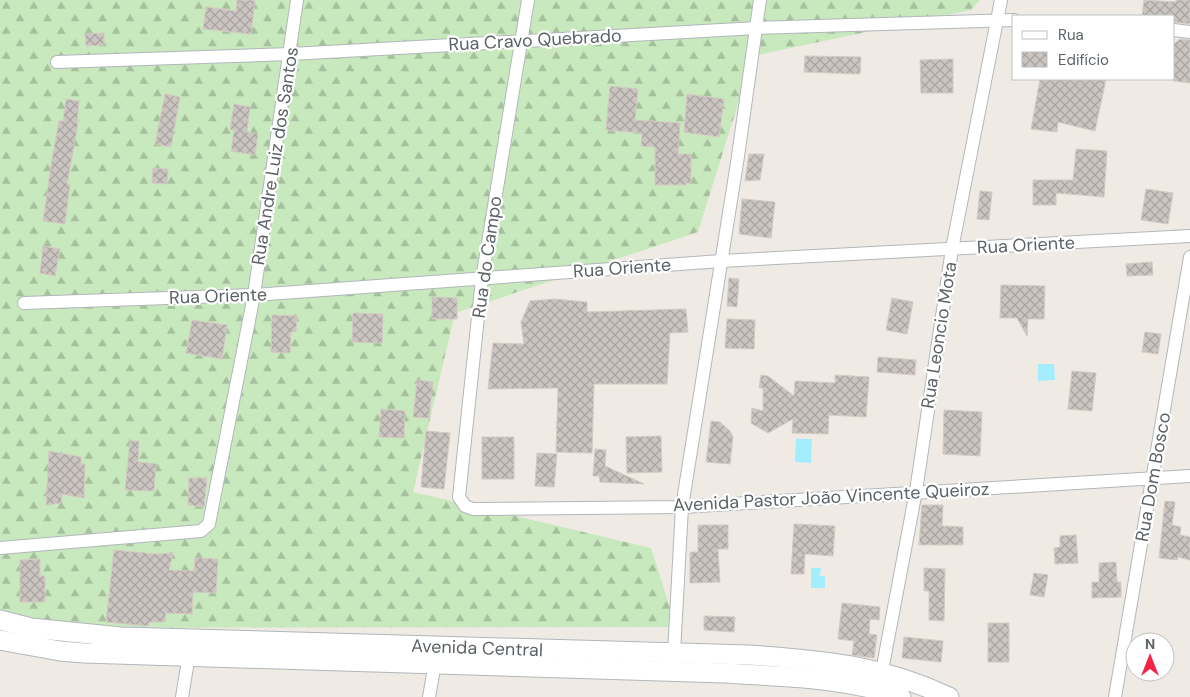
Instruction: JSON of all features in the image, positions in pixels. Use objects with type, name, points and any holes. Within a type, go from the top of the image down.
[{"type":"main road","name":"Avenida Central","points":[[0,620],[31,628],[121,637],[674,653],[806,659],[882,671],[949,697]]},
{"type":"main road","name":"Avenida Central","points":[[0,640],[60,651],[724,673],[844,683],[901,697]]},
{"type":"street","name":"Rua Andre Luiz dos Santos","points":[[0,548],[201,531],[209,524],[254,295],[298,0]]},
{"type":"street","name":"Rua do Campo","points":[[473,509],[466,506],[459,497],[482,279],[528,0]]},
{"type":"street","points":[[674,653],[682,506],[760,0]]},
{"type":"street","name":"Rua Leoncio Mota","points":[[882,671],[916,491],[952,249],[1001,0]]},
{"type":"street","name":"Rua Cravo Quebrado","points":[[56,62],[291,54],[757,28],[1012,20]]},
{"type":"street","points":[[1175,30],[1190,32]]},
{"type":"street","name":"Rua Oriente","points":[[24,303],[254,295],[721,261],[1190,236]]},
{"type":"street","name":"Rua Dom Bosco","points":[[1115,697],[1190,257]]},
{"type":"street","name":"Avenida Pastor João Vincente Queiroz","points":[[473,509],[682,506],[1190,476]]},
{"type":"street","points":[[182,697],[189,655]]},
{"type":"street","points":[[429,697],[434,663]]},
{"type":"green space","points":[[0,0],[980,0],[971,10],[753,56],[698,232],[455,313],[413,492],[651,548],[676,627],[0,628]]},
{"type":"water","points":[[1038,364],[1054,364],[1055,380],[1038,381]]},
{"type":"water","points":[[796,439],[812,439],[811,463],[795,462]]},
{"type":"water","points":[[811,568],[821,568],[820,576],[825,576],[825,588],[811,588]]},
{"type":"building","points":[[237,0],[255,0],[251,34],[203,29],[206,7],[236,11]]},
{"type":"building","points":[[1144,0],[1176,2],[1176,0],[1190,0],[1190,24],[1175,22],[1175,15],[1142,15]]},
{"type":"building","points":[[104,33],[104,45],[86,46],[85,34]]},
{"type":"building","points":[[1180,39],[1190,40],[1190,83],[1174,81],[1175,43]]},
{"type":"building","points":[[805,56],[861,57],[860,74],[804,72]]},
{"type":"building","points":[[953,59],[953,93],[921,93],[920,60]]},
{"type":"building","points":[[1040,80],[1106,80],[1095,131],[1058,122],[1057,132],[1031,129]]},
{"type":"building","points":[[610,86],[638,89],[635,120],[680,123],[678,154],[691,154],[691,183],[686,183],[686,185],[655,185],[655,147],[641,146],[642,133],[606,130]]},
{"type":"building","points":[[165,94],[180,97],[171,147],[155,144]]},
{"type":"building","points":[[687,94],[724,99],[719,137],[684,132]]},
{"type":"building","points":[[66,99],[79,101],[78,124],[67,184],[70,184],[65,224],[43,221],[59,121],[63,121]]},
{"type":"building","points":[[234,104],[250,107],[247,132],[258,134],[255,155],[231,151],[234,130],[230,129]]},
{"type":"building","points":[[1076,149],[1107,151],[1104,197],[1056,193],[1056,205],[1033,205],[1033,180],[1073,180]]},
{"type":"building","points":[[749,154],[764,154],[760,180],[745,181]]},
{"type":"building","points":[[153,168],[168,169],[167,184],[152,183]]},
{"type":"building","points":[[1146,189],[1173,193],[1168,224],[1141,220]]},
{"type":"building","points":[[980,191],[992,192],[989,220],[977,219]]},
{"type":"building","points":[[742,199],[775,202],[771,238],[739,234]]},
{"type":"building","points":[[43,246],[60,249],[55,276],[40,273]]},
{"type":"building","points":[[1152,262],[1153,275],[1127,276],[1126,264]]},
{"type":"building","points":[[729,278],[739,279],[737,307],[727,306]]},
{"type":"building","points":[[1001,285],[1045,286],[1044,319],[1028,319],[1027,336],[1017,318],[1000,318]]},
{"type":"building","points":[[432,297],[457,298],[457,319],[432,319]]},
{"type":"building","points":[[892,298],[913,302],[907,334],[886,330]]},
{"type":"building","points":[[554,299],[587,302],[587,312],[686,309],[688,332],[670,333],[667,384],[594,384],[592,453],[556,452],[558,388],[488,389],[493,343],[524,344],[521,322],[530,301]]},
{"type":"building","points":[[353,313],[383,314],[382,343],[352,342]]},
{"type":"building","points":[[272,315],[297,316],[296,332],[291,332],[290,353],[271,352]]},
{"type":"building","points":[[727,319],[755,320],[754,349],[725,348]]},
{"type":"building","points":[[192,320],[227,325],[222,359],[186,353]]},
{"type":"building","points":[[1145,332],[1161,334],[1158,354],[1142,352]]},
{"type":"building","points":[[878,357],[916,360],[915,375],[877,372]]},
{"type":"building","points":[[1072,371],[1096,373],[1092,411],[1068,409]]},
{"type":"building","points":[[761,375],[768,376],[794,396],[795,381],[835,383],[835,375],[869,377],[866,417],[829,415],[828,434],[792,433],[793,419],[768,433],[751,423],[752,408],[763,411],[763,388],[759,388]]},
{"type":"building","points":[[417,380],[433,382],[429,418],[413,417]]},
{"type":"building","points":[[381,409],[405,411],[404,438],[379,437]]},
{"type":"building","points":[[944,410],[982,412],[980,456],[943,454]]},
{"type":"building","points":[[711,421],[720,422],[730,431],[733,437],[730,464],[706,462]]},
{"type":"building","points":[[426,431],[450,433],[444,489],[421,487]]},
{"type":"building","points":[[661,436],[662,472],[627,473],[626,437]]},
{"type":"building","points":[[482,437],[514,437],[514,479],[482,479]]},
{"type":"building","points":[[130,441],[139,441],[138,462],[156,464],[154,491],[125,490]]},
{"type":"building","points":[[595,449],[606,450],[605,466],[644,484],[600,482],[599,476],[593,476]]},
{"type":"building","points":[[49,451],[81,457],[81,464],[85,464],[84,498],[62,494],[61,503],[46,505]]},
{"type":"building","points":[[537,453],[557,454],[554,487],[535,486]]},
{"type":"building","points":[[189,478],[207,478],[204,507],[188,505]]},
{"type":"building","points":[[1165,501],[1175,502],[1172,525],[1181,527],[1180,535],[1190,537],[1190,560],[1178,557],[1177,560],[1159,558]]},
{"type":"building","points":[[922,505],[943,505],[942,526],[963,527],[963,545],[919,545]]},
{"type":"building","points":[[794,524],[835,526],[833,556],[805,554],[804,574],[791,574]]},
{"type":"building","points":[[698,525],[728,525],[728,549],[718,549],[720,582],[690,583],[690,552],[698,552]]},
{"type":"building","points":[[1076,535],[1078,563],[1055,564],[1054,548],[1060,547],[1060,536]]},
{"type":"building","points":[[114,550],[155,554],[173,553],[169,570],[194,571],[195,558],[218,559],[216,593],[193,592],[192,614],[166,613],[165,622],[149,622],[148,626],[106,622]]},
{"type":"building","points":[[40,559],[40,576],[45,576],[45,602],[20,602],[20,560]]},
{"type":"building","points":[[1116,562],[1117,582],[1121,582],[1121,597],[1092,598],[1092,582],[1099,582],[1099,563]]},
{"type":"building","points":[[924,568],[945,569],[944,621],[929,620],[929,591],[924,591]]},
{"type":"building","points":[[1034,573],[1048,575],[1044,597],[1030,595]]},
{"type":"building","points":[[842,603],[880,607],[879,620],[870,619],[869,634],[877,635],[874,658],[852,655],[854,641],[838,639]]},
{"type":"building","points":[[704,616],[735,617],[734,632],[704,630]]},
{"type":"building","points":[[988,623],[1009,623],[1009,662],[988,662]]},
{"type":"building","points":[[904,637],[943,641],[941,662],[902,658]]}]
